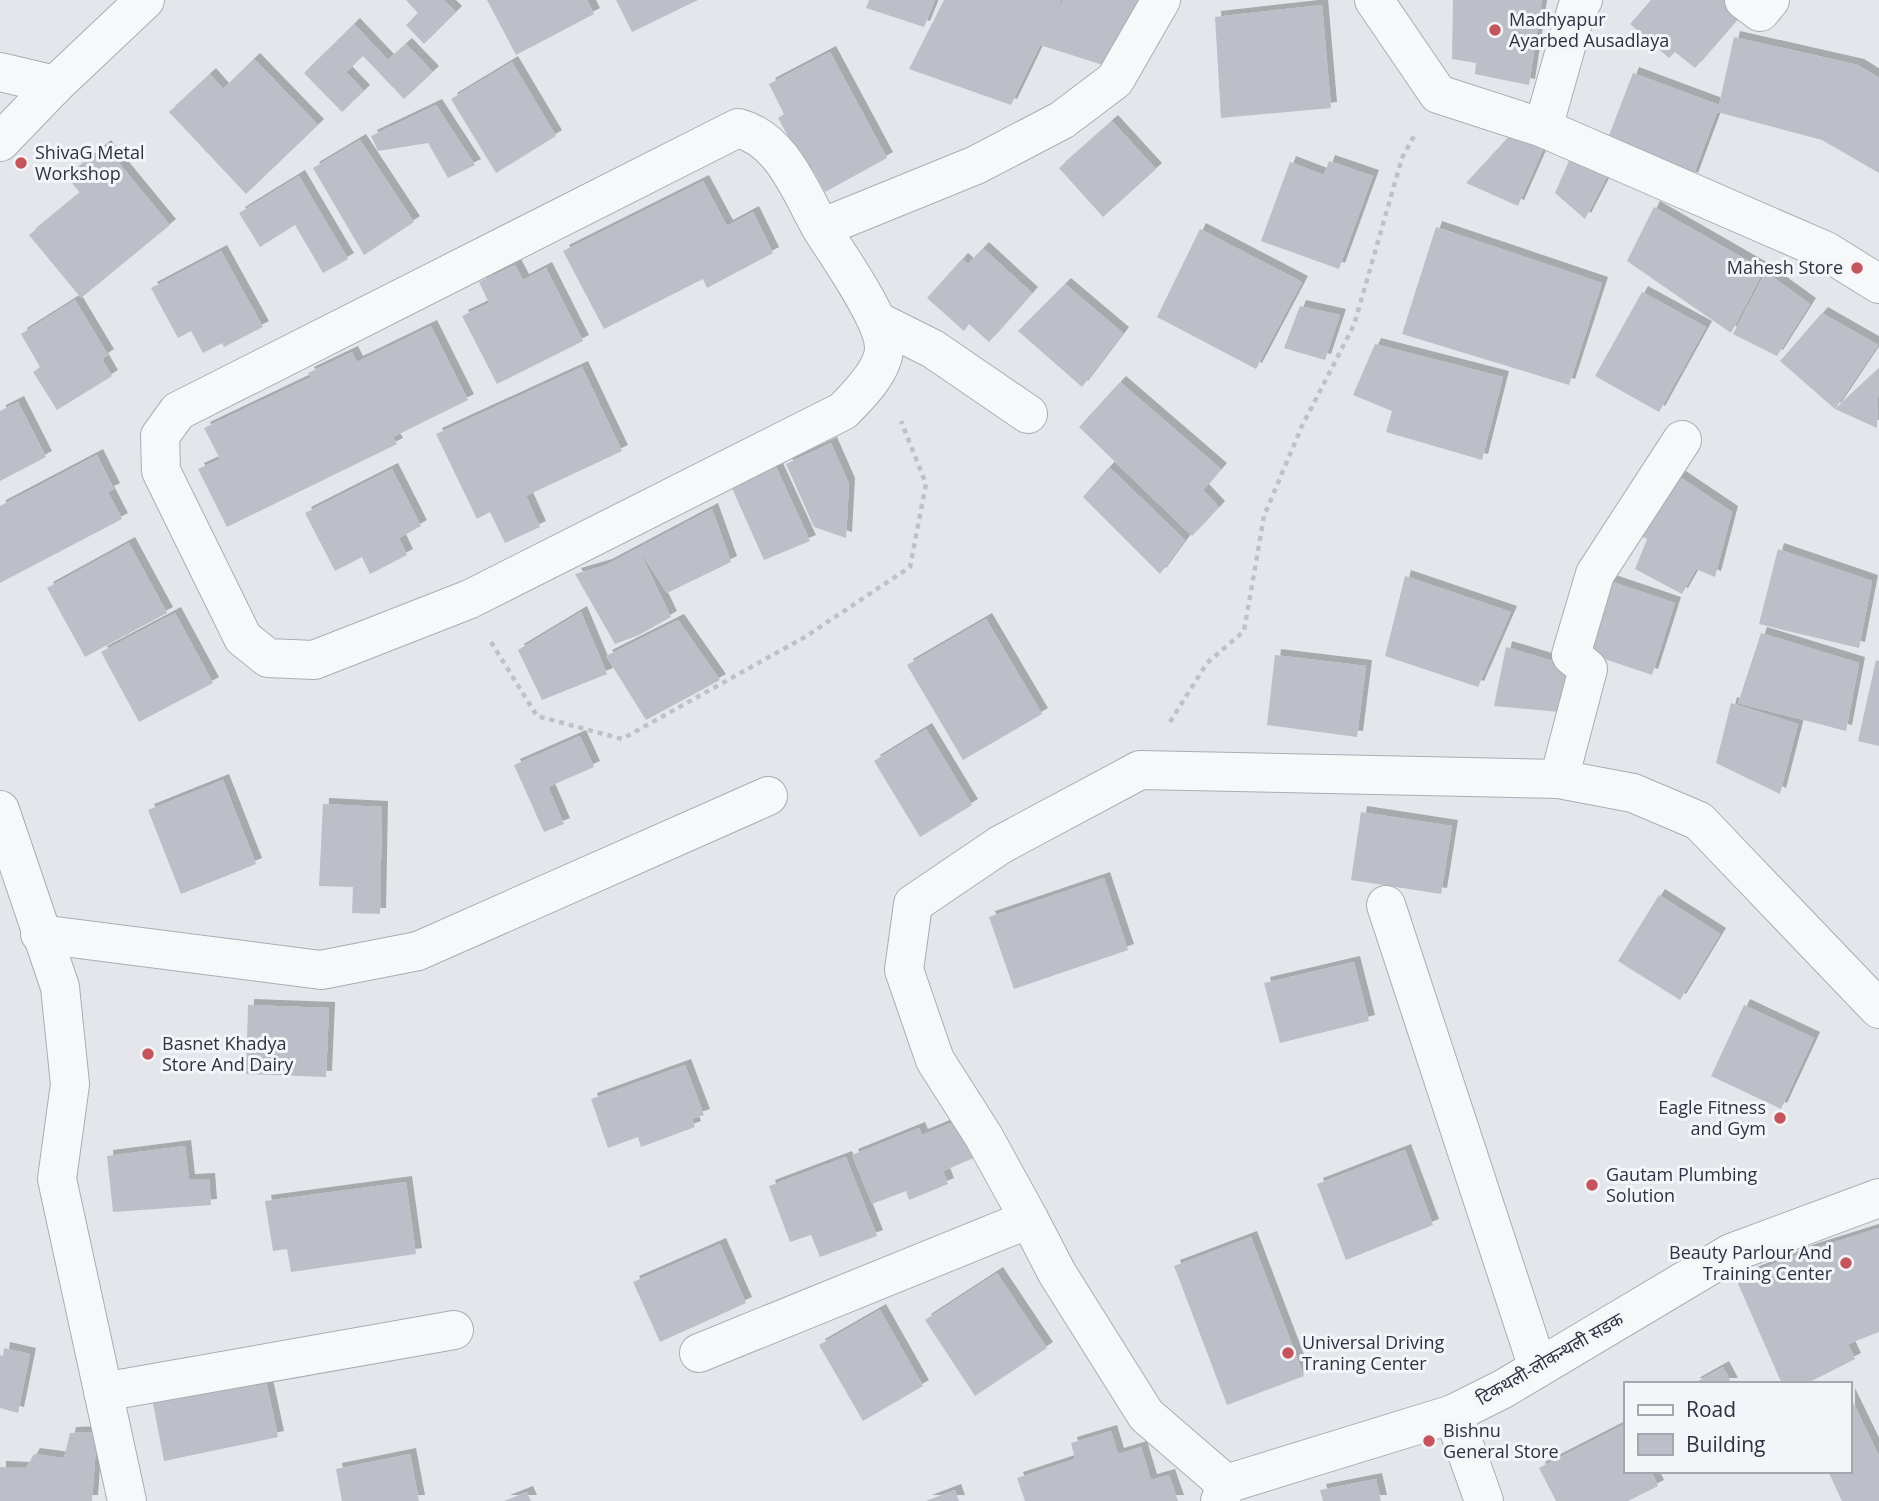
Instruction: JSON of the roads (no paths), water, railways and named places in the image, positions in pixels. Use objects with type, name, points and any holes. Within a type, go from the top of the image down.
[{"type":"street","points":[[0,142],[55,85],[145,0]]},
{"type":"street","points":[[821,228],[976,165],[1062,120],[1115,80],[1161,0]]},
{"type":"street","points":[[1374,0],[1438,94],[1543,128],[1826,251],[1879,284]]},
{"type":"street","points":[[1543,128],[1577,8],[1583,0]]},
{"type":"street","points":[[1744,0],[1760,12],[1770,0]]},
{"type":"street","points":[[0,72],[55,85]]},
{"type":"street","points":[[738,128],[757,133],[774,147],[821,228],[881,335],[868,386],[843,411],[470,599],[314,660],[268,658],[243,638],[161,471],[160,436],[178,411],[738,128]]},
{"type":"street","points":[[881,335],[933,349],[1028,414]]},
{"type":"street","points":[[1559,779],[1588,669],[1571,655],[1595,575],[1682,440]]},
{"type":"street","points":[[1223,1493],[1146,1415],[1057,1273],[984,1137],[934,1060],[904,970],[913,904],[1000,845],[1140,770],[1559,779],[1633,793],[1699,821],[1879,1009]]},
{"type":"street","points":[[40,934],[320,970],[418,951],[768,796]]},
{"type":"street","points":[[0,810],[40,934],[60,986],[70,1084],[57,1179],[127,1501]]},
{"type":"street","points":[[1385,905],[1538,1368]]},
{"type":"street","name":"टिकथली-लोकन्थली सडक","points":[[1223,1493],[1453,1414],[1538,1368],[1731,1253],[1879,1198]]},
{"type":"street","points":[[699,1353],[1029,1219]]},
{"type":"street","points":[[103,1392],[454,1330]]},
{"type":"street","points":[[1453,1414],[1484,1501]]},
{"type":"place","name":"Madhyapur Ayarbed Ausadlaya","points":[[1495,30]]},
{"type":"place","name":"ShivaG Metal Workshop","points":[[21,163]]},
{"type":"place","name":"Mahesh Store","points":[[1857,268]]},
{"type":"place","name":"Basnet Khadya Store And Dairy","points":[[148,1054]]},
{"type":"place","name":"Eagle Fitness and Gym","points":[[1780,1118]]},
{"type":"place","name":"Gautam Plumbing Solution","points":[[1592,1185]]},
{"type":"place","name":"Beauty Parlour And Training Center","points":[[1846,1263]]},
{"type":"place","name":"Universal Driving Traning Center","points":[[1288,1353]]},
{"type":"place","name":"Bishnu General Store","points":[[1429,1441]]}]
